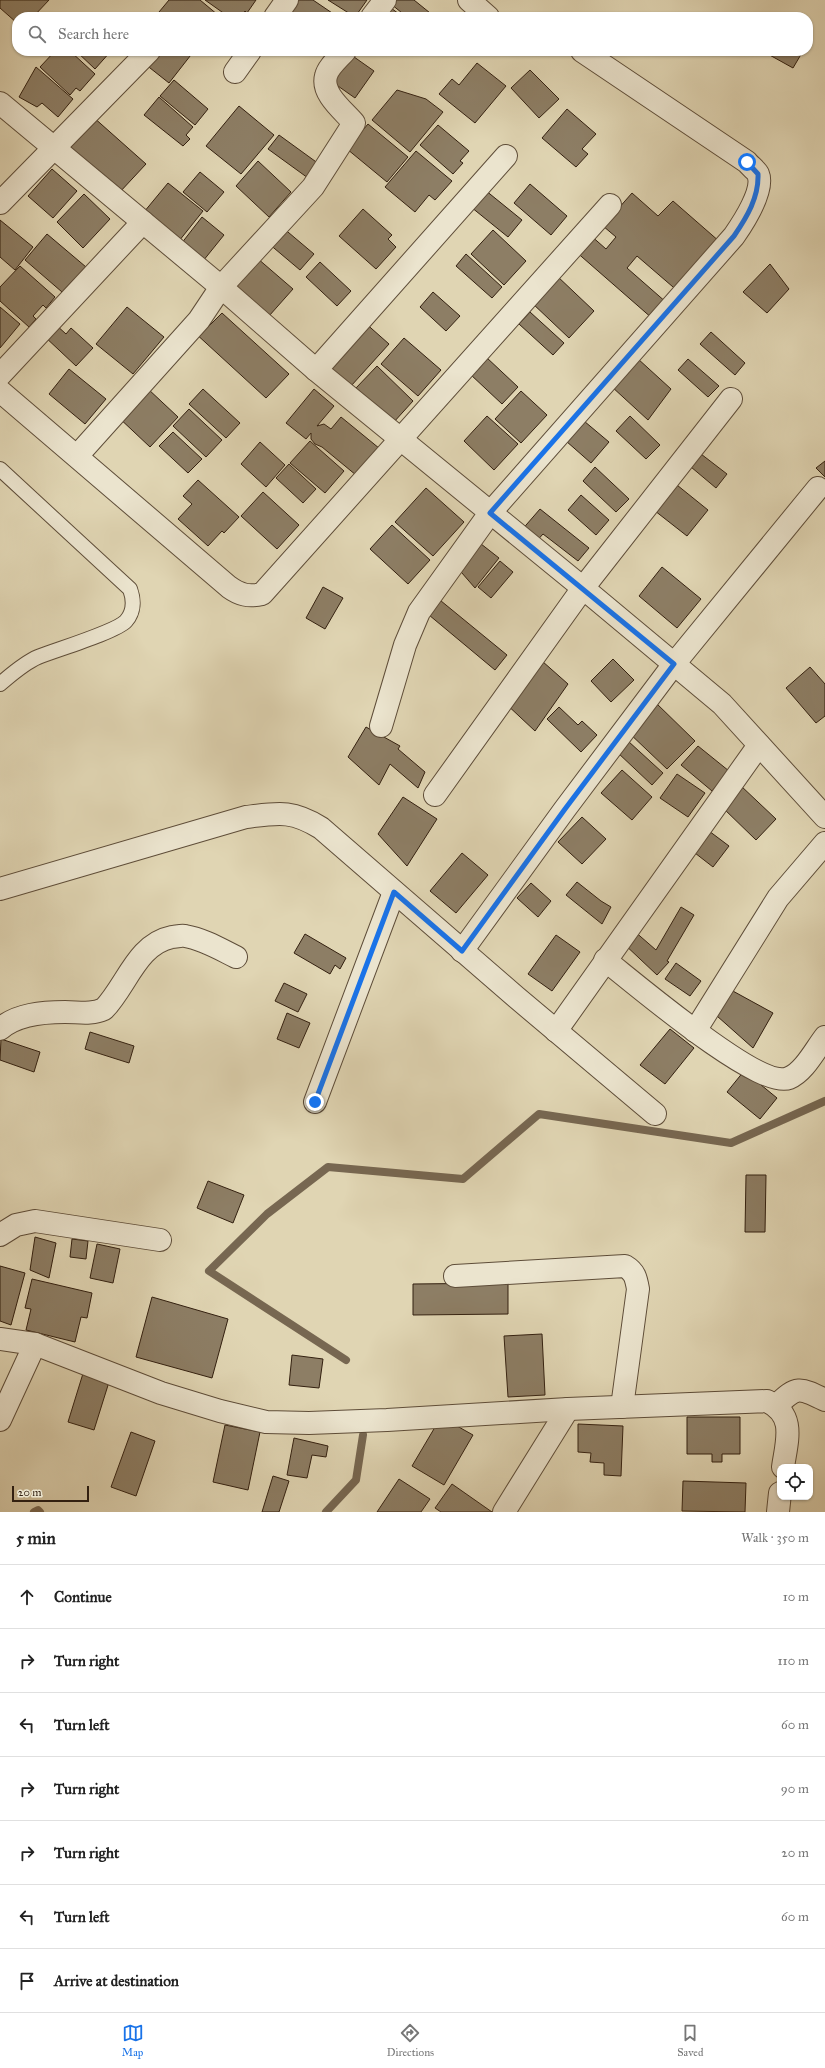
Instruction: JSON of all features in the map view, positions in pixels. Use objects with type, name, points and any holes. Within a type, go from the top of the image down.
[{"type":"street","points":[[279,12],[287,0]]},
{"type":"street","points":[[376,12],[385,0]]},
{"type":"street","points":[[469,0],[482,12]]},
{"type":"street","points":[[0,203],[144,56]]},
{"type":"street","points":[[235,72],[246,56]]},
{"type":"street","points":[[77,456],[199,320],[222,287],[313,187],[354,123],[329,94],[326,82],[328,72],[341,56]]},
{"type":"street","points":[[381,726],[405,645],[419,612],[490,513],[734,236],[746,219],[758,186],[758,174],[747,162],[589,56]]},
{"type":"street","points":[[0,103],[55,147],[222,287],[316,370],[583,588],[722,704],[825,817]]},
{"type":"street","points":[[316,370],[506,156]]},
{"type":"street","points":[[0,391],[229,587],[242,595],[253,596],[262,594],[610,205]]},
{"type":"street","points":[[0,375],[143,222]]},
{"type":"street","points":[[434,795],[583,588],[731,399]]},
{"type":"street","points":[[462,951],[565,809],[674,664],[818,488]]},
{"type":"street","points":[[556,1031],[759,745]]},
{"type":"street","points":[[0,889],[246,817],[279,813],[296,816],[321,828],[462,951],[655,1114]]},
{"type":"street","points":[[695,1031],[778,898],[825,843]]},
{"type":"street","points":[[315,1102],[394,892]]},
{"type":"street","points":[[0,1029],[15,1019],[28,1015],[64,1012],[87,1014],[97,1013],[104,1009],[140,958],[150,947],[161,940],[183,935],[209,944],[236,957]]},
{"type":"street","points":[[605,960],[695,1031],[760,1073],[775,1078],[788,1078],[800,1070],[825,1037]]},
{"type":"street","points":[[0,1235],[16,1225],[35,1221],[160,1240]]},
{"type":"street","points":[[455,1276],[625,1266],[632,1270],[636,1277],[638,1289],[622,1407]]},
{"type":"street","points":[[0,1339],[35,1344],[161,1393],[220,1411],[266,1422],[308,1423],[371,1421],[568,1409],[768,1401],[776,1405],[784,1414],[788,1428],[783,1464]]},
{"type":"street","points":[[0,1420],[35,1344]]},
{"type":"street","points":[[776,1405],[791,1391],[801,1390],[825,1400]]},
{"type":"street","points":[[504,1512],[568,1409]]},
{"type":"street","points":[[778,1512],[779,1500]]},
{"type":"lane","points":[[0,470],[130,589],[133,598],[132,610],[126,621],[36,658],[18,669],[0,684]]},
{"type":"building","points":[[0,0],[49,0],[38,12],[12,12],[12,19],[0,8]]},
{"type":"building","points":[[169,0],[200,0],[214,12],[159,12]]},
{"type":"building","points":[[205,0],[256,0],[248,12],[222,12]]},
{"type":"building","points":[[290,0],[313,0],[331,12],[284,12],[283,11]]},
{"type":"building","points":[[328,0],[367,0],[359,12],[347,12]]},
{"type":"building","points":[[386,0],[414,0],[429,12],[401,12]]},
{"type":"building","points":[[383,2],[396,12],[377,12]]},
{"type":"building","points":[[50,56],[75,56],[95,74],[80,91],[76,88],[70,95],[40,67]]},
{"type":"building","points":[[81,56],[107,56],[95,69]]},
{"type":"building","points":[[151,56],[190,56],[169,83],[145,64]]},
{"type":"building","points":[[344,56],[353,56],[374,71],[355,98],[328,79]]},
{"type":"building","points":[[771,56],[800,56],[793,68]]},
{"type":"building","points":[[477,63],[506,86],[475,123],[439,94],[452,79],[459,85]]},
{"type":"building","points":[[36,67],[73,99],[58,117],[42,103],[37,107],[19,97]]},
{"type":"building","points":[[530,70],[559,99],[539,118],[511,88]]},
{"type":"building","points":[[174,80],[208,109],[195,125],[160,96]]},
{"type":"building","points":[[397,90],[426,99],[443,112],[410,152],[372,120]]},
{"type":"building","points":[[159,97],[193,127],[186,135],[190,139],[183,146],[144,115]]},
{"type":"building","points":[[239,106],[274,135],[241,174],[206,146]]},
{"type":"building","points":[[567,109],[596,134],[582,149],[588,154],[576,167],[542,138]]},
{"type":"building","points":[[92,116],[146,164],[119,193],[66,144]]},
{"type":"building","points":[[368,124],[408,157],[387,182],[347,149]]},
{"type":"building","points":[[438,125],[469,151],[460,161],[463,163],[453,174],[420,145]]},
{"type":"building","points":[[279,135],[319,164],[308,178],[268,149]]},
{"type":"building","points":[[416,151],[452,181],[435,200],[429,195],[415,212],[385,187]]},
{"type":"building","points":[[258,161],[291,192],[269,217],[236,186]]},
{"type":"building","points":[[52,169],[77,191],[53,218],[28,196]]},
{"type":"building","points":[[200,172],[224,192],[207,212],[183,192]]},
{"type":"building","points":[[168,183],[203,211],[179,241],[144,212]]},
{"type":"building","points":[[530,184],[567,216],[551,235],[514,203]]},
{"type":"building","points":[[485,190],[522,220],[508,237],[471,207]]},
{"type":"building","points":[[632,193],[658,216],[673,201],[720,242],[680,293],[637,256],[627,268],[667,303],[653,319],[574,250],[589,234],[606,249],[616,237],[603,226]]},
{"type":"building","points":[[84,194],[110,219],[83,248],[57,222]]},
{"type":"building","points":[[363,209],[392,235],[388,239],[396,247],[376,269],[339,236]]},
{"type":"building","points":[[202,217],[224,235],[203,261],[181,244]]},
{"type":"building","points":[[0,220],[33,247],[15,270],[0,257]]},
{"type":"building","points":[[282,227],[314,254],[300,270],[268,243]]},
{"type":"building","points":[[493,230],[526,261],[504,285],[471,254]]},
{"type":"building","points":[[47,234],[86,267],[62,292],[25,260]]},
{"type":"building","points":[[466,254],[502,287],[492,298],[456,266]]},
{"type":"building","points":[[257,258],[293,289],[269,316],[233,285]]},
{"type":"building","points":[[320,262],[351,291],[337,306],[306,277]]},
{"type":"building","points":[[770,264],[789,289],[767,313],[743,292]]},
{"type":"building","points":[[20,266],[55,297],[46,308],[43,305],[33,316],[36,319],[29,327],[0,301],[0,287]]},
{"type":"building","points":[[556,275],[594,311],[569,338],[531,302]]},
{"type":"building","points":[[433,292],[460,316],[446,331],[420,307]]},
{"type":"building","points":[[0,307],[20,324],[0,348]]},
{"type":"building","points":[[127,307],[164,337],[133,374],[96,344]]},
{"type":"building","points":[[530,312],[564,343],[553,355],[519,324]]},
{"type":"building","points":[[222,313],[289,374],[266,398],[194,332],[203,322],[208,327]]},
{"type":"building","points":[[363,321],[389,344],[351,386],[325,363]]},
{"type":"building","points":[[55,324],[66,334],[71,328],[93,348],[76,366],[43,335]]},
{"type":"building","points":[[711,332],[745,363],[735,375],[700,344]]},
{"type":"building","points":[[404,338],[441,370],[418,396],[381,364]]},
{"type":"building","points":[[486,357],[518,387],[502,404],[470,374]]},
{"type":"building","points":[[637,358],[671,389],[648,420],[611,386]]},
{"type":"building","points":[[688,359],[719,386],[708,397],[678,370]]},
{"type":"building","points":[[377,366],[413,401],[393,423],[356,388]]},
{"type":"building","points":[[69,369],[106,399],[85,424],[49,394]]},
{"type":"building","points":[[147,388],[178,417],[150,447],[116,415]]},
{"type":"building","points":[[203,389],[240,423],[226,438],[189,404]]},
{"type":"building","points":[[314,389],[334,406],[317,426],[324,424],[331,429],[341,417],[385,453],[362,480],[322,447],[315,444],[311,439],[311,433],[306,439],[286,423]]},
{"type":"building","points":[[521,391],[547,415],[521,443],[495,419]]},
{"type":"building","points":[[189,409],[222,440],[206,457],[173,426]]},
{"type":"building","points":[[487,416],[518,444],[494,470],[464,441]]},
{"type":"building","points":[[630,416],[660,445],[646,459],[616,431]]},
{"type":"building","points":[[584,421],[609,442],[591,463],[566,441]]},
{"type":"building","points":[[173,432],[202,459],[188,473],[159,446]]},
{"type":"building","points":[[310,441],[344,471],[325,493],[290,463]]},
{"type":"building","points":[[260,442],[285,465],[266,487],[241,464]]},
{"type":"building","points":[[701,454],[727,474],[716,488],[691,467]]},
{"type":"building","points":[[825,461],[825,477],[816,468]]},
{"type":"building","points":[[289,464],[316,489],[303,503],[276,478]]},
{"type":"building","points":[[595,467],[629,499],[616,512],[583,481]]},
{"type":"building","points":[[198,480],[239,517],[224,533],[222,531],[208,546],[178,519],[192,504],[183,496]]},
{"type":"building","points":[[672,481],[708,510],[687,536],[650,507]]},
{"type":"building","points":[[426,488],[464,522],[433,556],[395,522]]},
{"type":"building","points":[[263,492],[299,525],[277,549],[241,516]]},
{"type":"building","points":[[581,495],[609,520],[596,535],[568,510]]},
{"type":"building","points":[[540,509],[589,548],[578,561],[543,534],[534,544],[520,532]]},
{"type":"building","points":[[392,525],[430,560],[408,584],[370,549]]},
{"type":"building","points":[[476,540],[499,558],[475,588],[455,565]]},
{"type":"building","points":[[500,561],[513,572],[491,598],[478,587]]},
{"type":"building","points":[[662,567],[701,599],[677,628],[639,596]]},
{"type":"building","points":[[323,587],[343,598],[325,629],[306,618]]},
{"type":"building","points":[[435,596],[507,655],[495,670],[423,610]]},
{"type":"building","points":[[613,659],[634,680],[611,702],[591,681]]},
{"type":"building","points":[[542,661],[568,684],[535,731],[504,702]]},
{"type":"building","points":[[810,667],[825,684],[825,716],[816,723],[786,688]]},
{"type":"building","points":[[655,702],[695,741],[667,769],[627,731]]},
{"type":"building","points":[[559,707],[578,725],[582,721],[597,735],[581,752],[547,719]]},
{"type":"building","points":[[366,727],[400,746],[398,749],[425,772],[418,788],[390,764],[379,785],[348,757]]},
{"type":"building","points":[[628,741],[663,773],[652,785],[617,752]]},
{"type":"building","points":[[698,746],[729,771],[712,791],[681,765]]},
{"type":"building","points":[[622,770],[652,797],[632,820],[601,793]]},
{"type":"building","points":[[677,774],[705,793],[688,817],[660,798]]},
{"type":"building","points":[[740,785],[776,819],[756,840],[721,806]]},
{"type":"building","points":[[403,797],[437,819],[407,866],[378,834]]},
{"type":"building","points":[[582,817],[606,839],[582,864],[558,842]]},
{"type":"building","points":[[705,828],[729,846],[713,867],[695,853]]},
{"type":"building","points":[[462,853],[488,875],[456,913],[430,891]]},
{"type":"building","points":[[577,882],[611,907],[602,924],[566,895]]},
{"type":"building","points":[[531,883],[551,901],[538,917],[517,898]]},
{"type":"building","points":[[681,907],[694,915],[667,961],[669,962],[657,975],[622,942],[633,930],[656,950]]},
{"type":"building","points":[[305,934],[346,958],[340,969],[335,965],[330,974],[294,953]]},
{"type":"building","points":[[556,935],[580,952],[552,991],[528,974]]},
{"type":"building","points":[[676,963],[701,981],[690,996],[665,979]]},
{"type":"building","points":[[284,983],[307,994],[298,1012],[275,1001]]},
{"type":"building","points":[[731,990],[773,1013],[753,1048],[717,1016]]},
{"type":"building","points":[[287,1013],[310,1023],[299,1048],[277,1039]]},
{"type":"building","points":[[670,1029],[694,1048],[665,1084],[640,1065]]},
{"type":"building","points":[[90,1032],[134,1046],[129,1063],[85,1049]]},
{"type":"building","points":[[1,1039],[40,1052],[34,1072],[0,1060]]},
{"type":"building","points":[[744,1071],[777,1098],[760,1119],[727,1092]]},
{"type":"building","points":[[746,1175],[766,1175],[765,1232],[745,1232]]},
{"type":"building","points":[[208,1181],[244,1195],[233,1223],[197,1208]]},
{"type":"building","points":[[35,1237],[56,1243],[49,1278],[30,1270]]},
{"type":"building","points":[[72,1239],[88,1241],[86,1259],[70,1257]]},
{"type":"building","points":[[97,1244],[120,1249],[113,1283],[90,1278]]},
{"type":"building","points":[[0,1266],[25,1273],[11,1325],[0,1321]]},
{"type":"building","points":[[32,1279],[92,1293],[87,1318],[81,1317],[75,1342],[26,1330],[31,1309],[25,1308]]},
{"type":"building","points":[[508,1283],[508,1314],[413,1315],[413,1284]]},
{"type":"building","points":[[152,1297],[228,1319],[212,1378],[136,1357]]},
{"type":"building","points":[[542,1334],[545,1395],[508,1397],[504,1336]]},
{"type":"building","points":[[292,1355],[323,1359],[319,1388],[289,1385]]},
{"type":"building","points":[[85,1367],[109,1382],[94,1430],[68,1422]]},
{"type":"building","points":[[441,1417],[473,1435],[444,1485],[412,1466]]},
{"type":"building","points":[[687,1417],[740,1417],[740,1454],[722,1454],[722,1462],[712,1462],[712,1454],[687,1454]]},
{"type":"building","points":[[578,1424],[623,1426],[621,1476],[604,1475],[604,1463],[590,1462],[591,1453],[578,1452]]},
{"type":"building","points":[[225,1425],[260,1432],[248,1490],[213,1482]]},
{"type":"building","points":[[131,1432],[155,1441],[136,1496],[111,1487]]},
{"type":"building","points":[[294,1438],[328,1446],[326,1457],[312,1455],[307,1478],[287,1475]]},
{"type":"building","points":[[273,1476],[289,1481],[279,1512],[262,1512]]},
{"type":"building","points":[[399,1479],[430,1499],[421,1512],[377,1512]]},
{"type":"building","points":[[683,1481],[746,1483],[745,1512],[682,1511]]},
{"type":"building","points":[[452,1484],[492,1512],[441,1512],[435,1508]]},
{"type":"waterway","points":[[346,1360],[209,1271],[267,1214],[328,1167],[463,1179],[539,1114],[731,1143],[825,1101]]},
{"type":"waterway","points":[[326,1512],[356,1480],[363,1435]]},
{"type":"waterway","points":[[34,1512],[38,1510],[40,1512]]},
{"type":"route","points":[[315,1102],[394,892],[462,951],[565,809],[674,664],[490,513],[734,236],[746,219],[758,186],[758,174],[747,162]]}]
